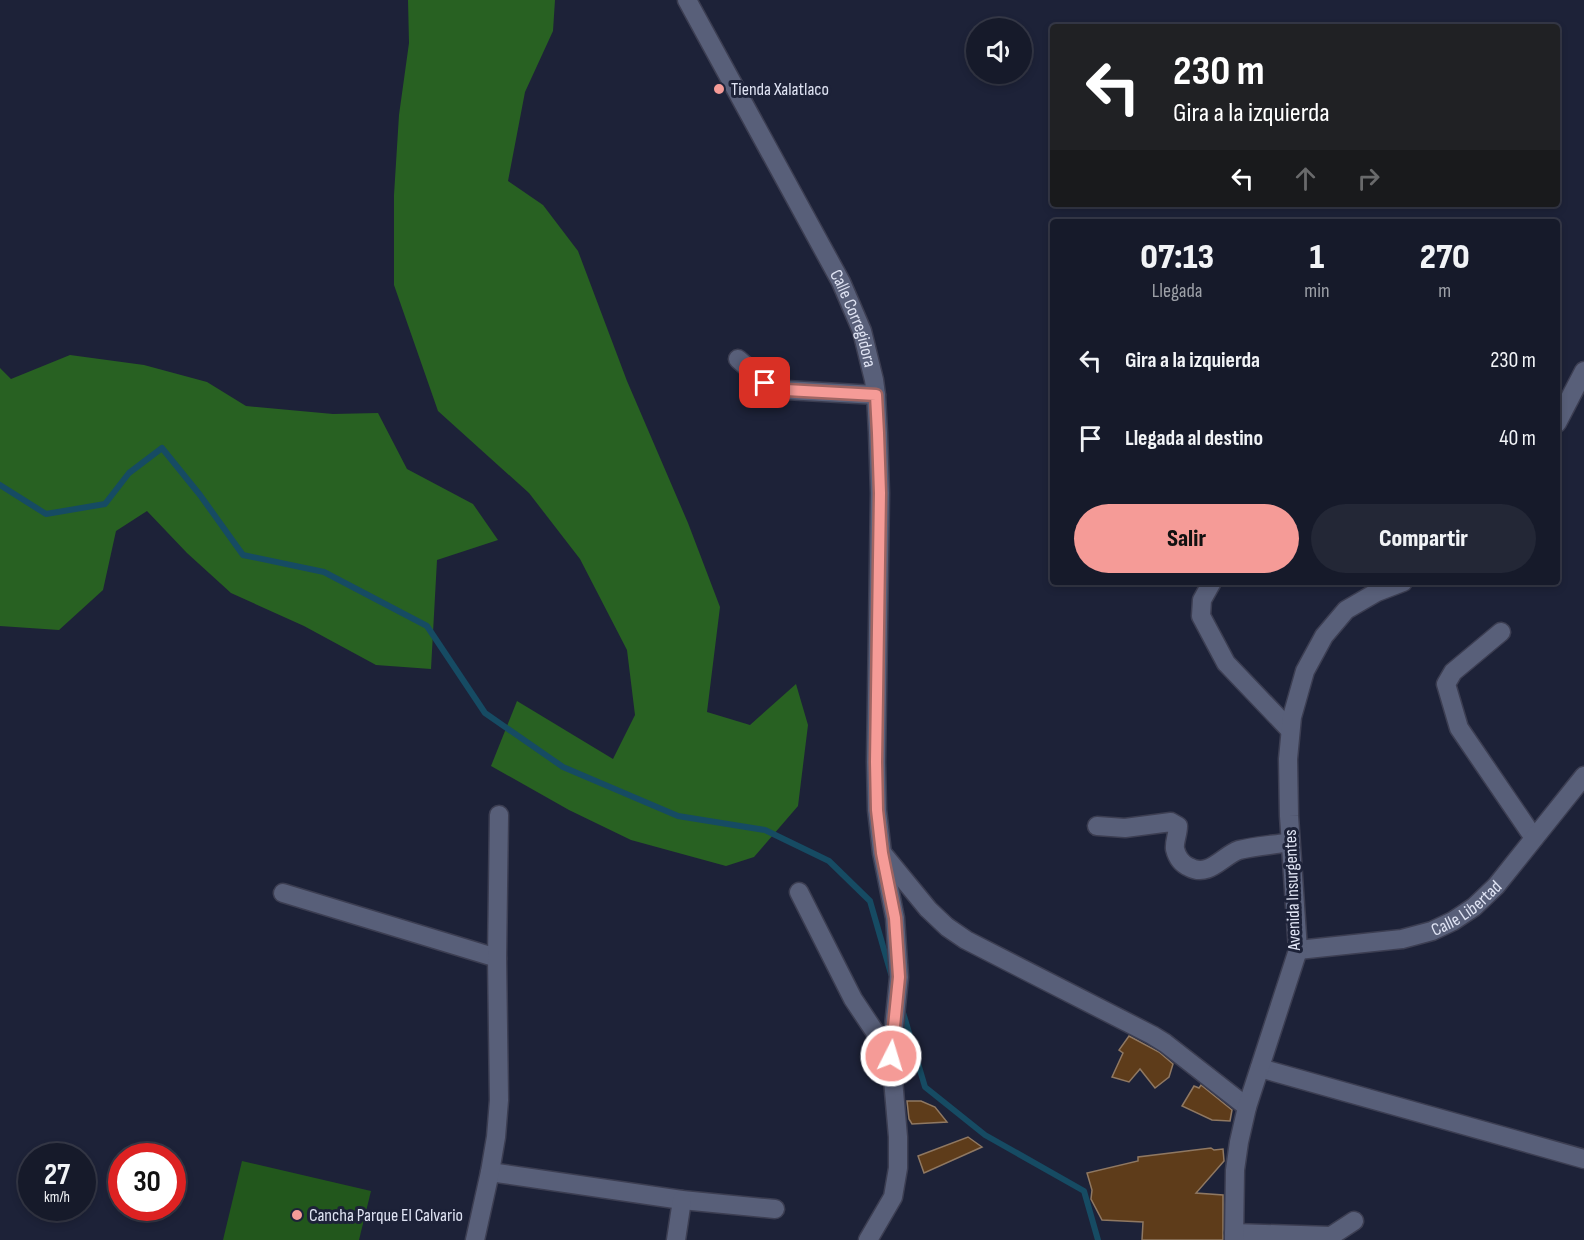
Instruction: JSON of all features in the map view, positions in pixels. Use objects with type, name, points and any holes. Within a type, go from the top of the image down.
[{"type":"street","name":"Calle Corregidora","points":[[687,0],[841,282],[862,331],[874,380],[880,493],[877,810],[882,853],[895,918],[899,977],[891,1056],[898,1137],[898,1168],[892,1197],[868,1240]]},
{"type":"street","points":[[738,359],[765,383],[786,390],[876,395]]},
{"type":"street","points":[[1560,417],[1584,372]]},
{"type":"street","points":[[1210,585],[1202,600],[1201,616],[1226,663],[1290,730]]},
{"type":"street","name":"Avenida Insurgentes","points":[[1234,1236],[1235,1170],[1239,1142],[1247,1107],[1298,950],[1288,816],[1288,759],[1292,717],[1305,671],[1324,636],[1347,610],[1377,592],[1395,585]]},
{"type":"street","points":[[1501,632],[1453,672],[1446,684],[1459,728],[1534,838]]},
{"type":"street","name":"Calle Libertad","points":[[1298,950],[1402,939],[1432,931],[1454,921],[1474,907],[1496,886],[1584,776]]},
{"type":"street","points":[[475,1240],[496,1137],[499,1100],[497,958],[499,815]]},
{"type":"street","points":[[1097,826],[1125,828],[1171,822],[1178,826],[1175,849],[1182,863],[1192,869],[1202,870],[1213,867],[1238,851],[1290,842]]},
{"type":"street","points":[[882,853],[928,909],[947,927],[966,940],[1152,1035],[1247,1107]]},
{"type":"street","points":[[799,892],[852,999],[891,1056]]},
{"type":"street","points":[[283,893],[497,958]]},
{"type":"street","points":[[1260,1068],[1584,1159]]},
{"type":"street","points":[[490,1172],[682,1200],[775,1209]]},
{"type":"street","points":[[676,1240],[682,1200]]},
{"type":"street","points":[[1234,1236],[1332,1236],[1354,1221]]},
{"type":"green space","points":[[408,0],[555,0],[553,31],[525,92],[508,181],[543,205],[578,251],[627,381],[688,523],[720,607],[707,712],[750,725],[796,684],[808,725],[798,806],[754,857],[726,866],[631,840],[569,810],[491,766],[517,701],[613,759],[635,715],[627,650],[580,559],[529,493],[438,411],[394,285],[394,195],[399,115],[409,43]]},
{"type":"green space","points":[[70,355],[144,365],[207,382],[246,406],[333,414],[378,413],[407,469],[473,504],[498,540],[437,560],[431,669],[376,665],[304,626],[231,593],[187,553],[147,511],[116,531],[103,590],[59,630],[0,626],[0,368],[11,379]]},
{"type":"green space","name":"Cancha Parque El Calvario","points":[[242,1161],[371,1191],[359,1240],[223,1240]]},
{"type":"building","points":[[1129,1036],[1159,1052],[1173,1064],[1169,1077],[1155,1088],[1140,1069],[1129,1082],[1112,1077],[1123,1053],[1119,1050]]},
{"type":"building","points":[[1201,1085],[1232,1110],[1230,1121],[1212,1120],[1182,1106],[1194,1086],[1199,1088]]},
{"type":"building","points":[[907,1101],[921,1101],[935,1107],[947,1122],[912,1124],[909,1119]]},
{"type":"building","points":[[968,1137],[982,1147],[924,1173],[918,1156]]},
{"type":"building","points":[[1211,1148],[1223,1149],[1224,1161],[1196,1193],[1223,1195],[1223,1240],[1142,1240],[1143,1222],[1102,1220],[1091,1199],[1092,1190],[1087,1173],[1138,1161],[1138,1157]]},
{"type":"waterway","points":[[0,485],[46,514],[105,504],[129,473],[162,448],[200,495],[243,555],[324,572],[427,626],[485,713],[563,767],[678,816],[765,830],[829,861],[870,901],[891,974]]},
{"type":"waterway","points":[[902,1009],[925,1087],[985,1135],[1084,1191],[1098,1240]]},
{"type":"place","name":"Tienda Xalatlaco","points":[[719,89]]},
{"type":"place","name":"Cancha Parque El Calvario","points":[[297,1215]]},
{"type":"route","points":[[765,383],[786,390],[876,395],[880,493],[877,810],[882,853],[895,918],[899,977],[891,1056]]}]
